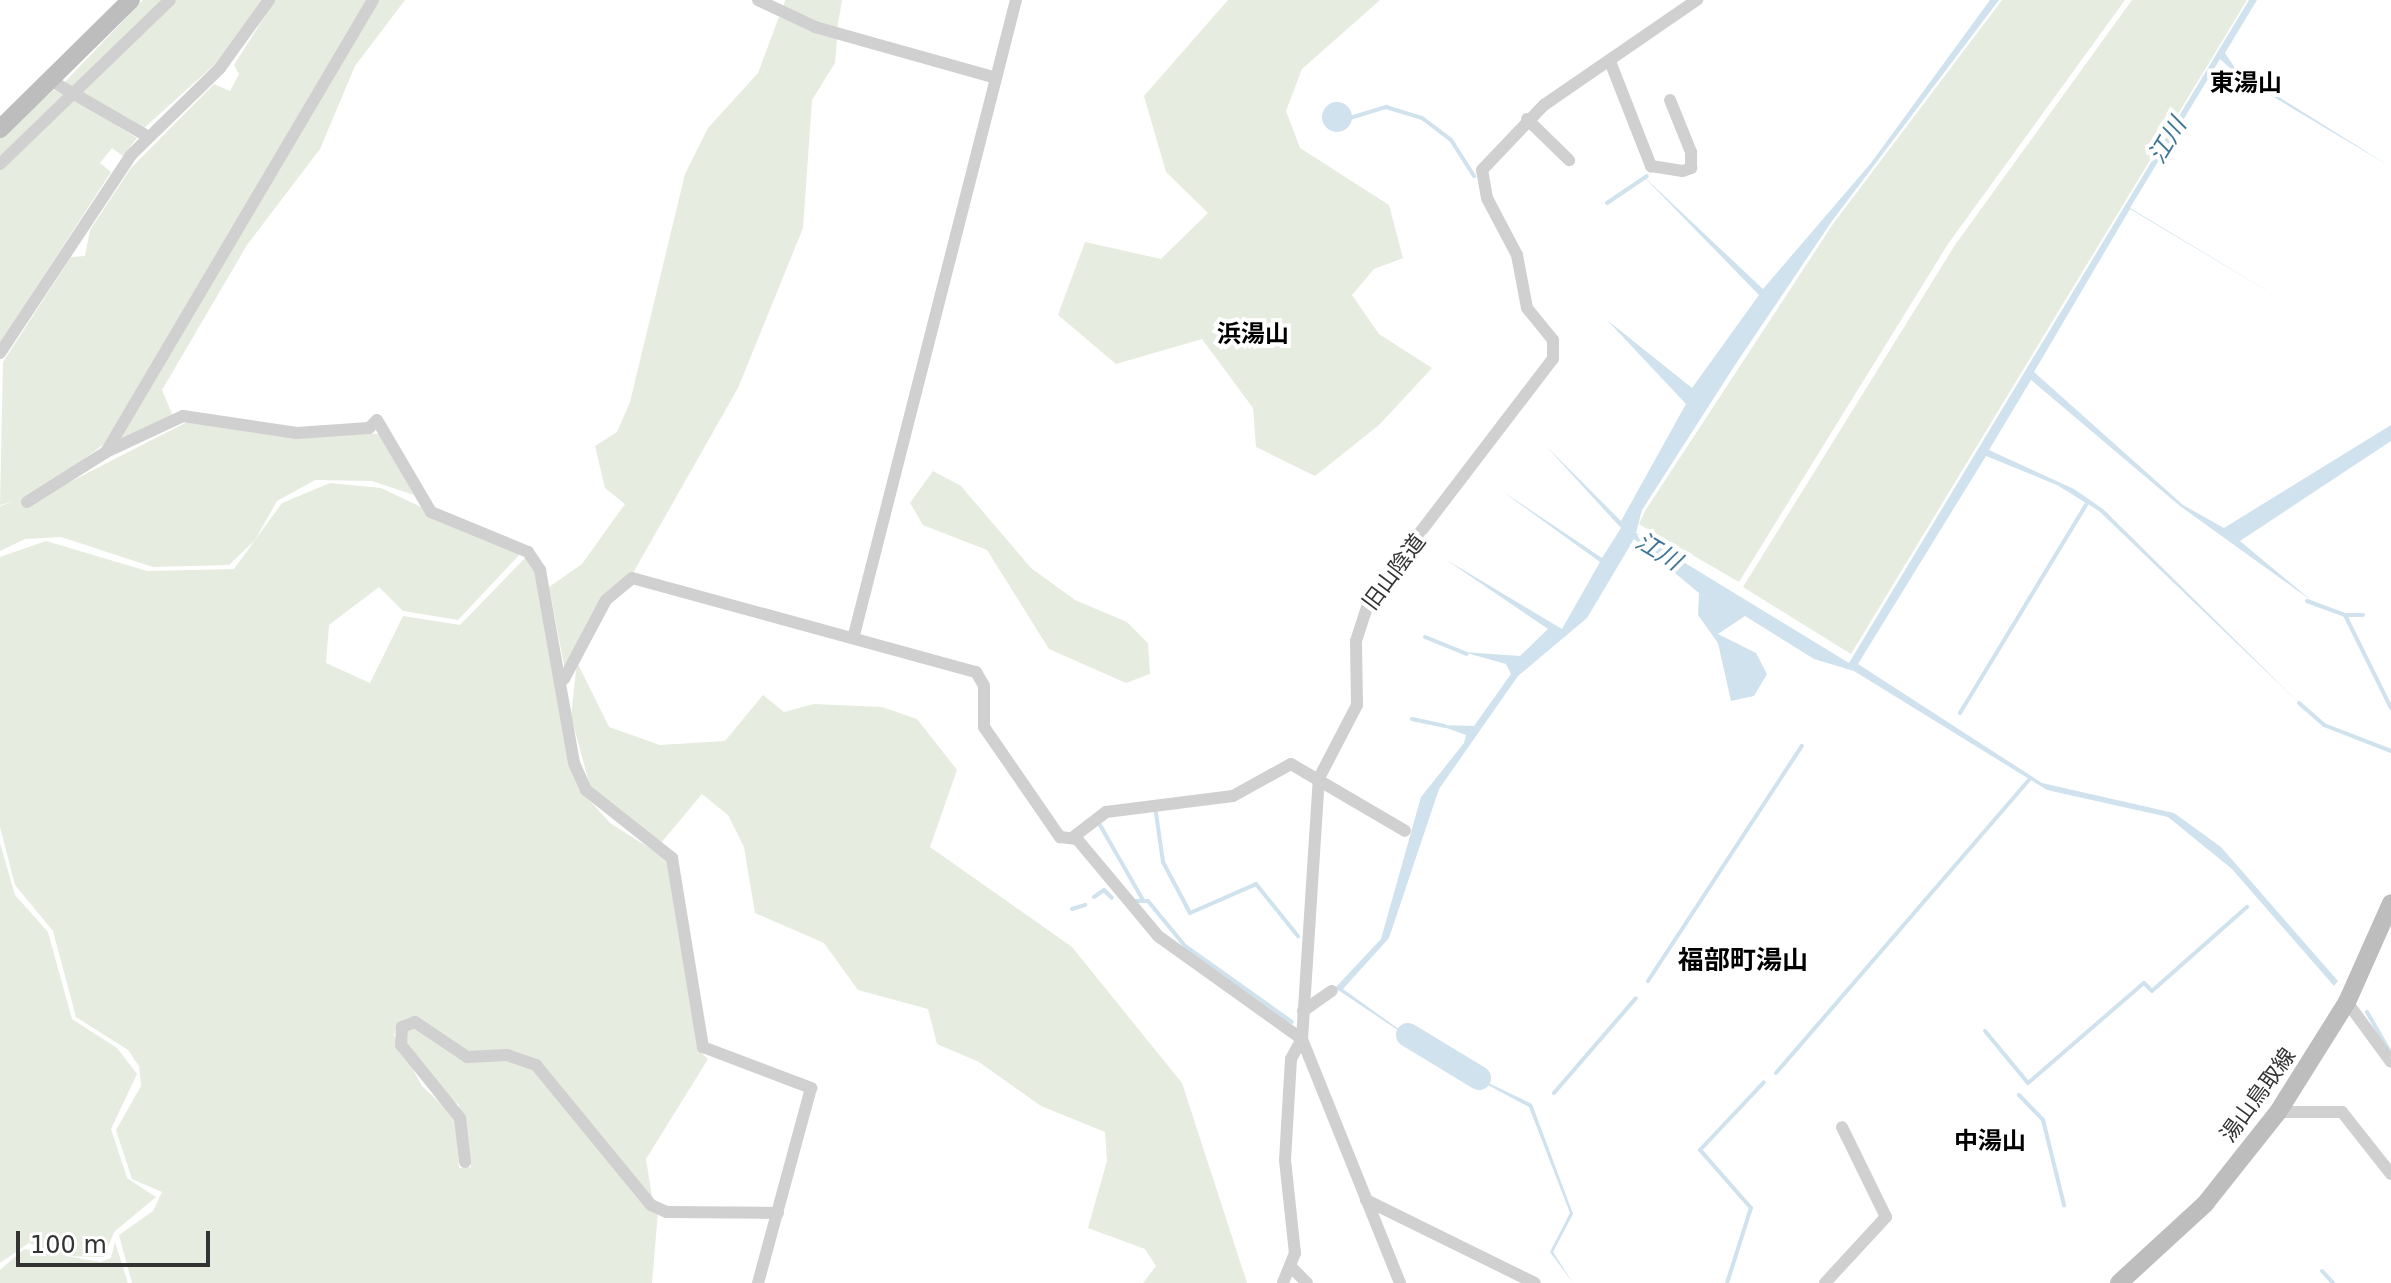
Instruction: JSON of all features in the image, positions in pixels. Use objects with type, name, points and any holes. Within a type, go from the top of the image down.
[{"type":"main road","points":[[0,129],[131,0]]},
{"type":"main road","name":"湯山鳥取線","points":[[2120,1283],[2205,1204],[2278,1112],[2347,1002],[2391,903]]},
{"type":"street","points":[[0,164],[170,0]]},
{"type":"street","points":[[0,353],[147,136],[220,68],[269,0]]},
{"type":"street","points":[[106,452],[373,0]]},
{"type":"street","points":[[758,0],[815,27],[996,78]]},
{"type":"street","points":[[854,635],[1016,0]]},
{"type":"street","name":"旧山陰道","points":[[1400,1283],[1302,1039],[1319,778],[1357,705],[1356,641],[1370,598],[1553,359],[1553,340],[1527,308],[1506,225],[1481,184],[1491,156],[1527,119],[1611,64],[1697,0]]},
{"type":"street","points":[[1611,64],[1651,166],[1683,171],[1691,168],[1691,152],[1670,100]]},
{"type":"street","points":[[50,80],[147,136]]},
{"type":"street","points":[[1527,119],[1569,160]]},
{"type":"street","points":[[27,502],[106,452],[183,416],[297,433],[369,428],[377,420],[431,512],[534,561],[564,679],[574,763],[586,790],[672,858],[703,1047],[811,1088],[758,1283]]},
{"type":"street","points":[[564,679],[606,600],[632,578],[854,635],[976,672],[984,686],[984,727],[1060,837],[1072,838],[1106,812],[1233,796],[1291,764],[1405,831]]},
{"type":"street","points":[[1072,838],[1133,915],[1302,1039],[1291,1059],[1285,1160],[1295,1246],[1283,1283]]},
{"type":"street","points":[[1303,1011],[1332,991]]},
{"type":"street","points":[[2347,1002],[2391,1062]]},
{"type":"street","points":[[465,1162],[460,1118],[401,1045],[402,1027],[415,1022],[467,1057],[507,1055],[536,1065],[651,1205],[778,1213]]},
{"type":"street","points":[[2278,1112],[2342,1112],[2391,1174]]},
{"type":"street","points":[[1825,1283],[1886,1217],[1842,1127]]},
{"type":"street","points":[[1366,1200],[1535,1283]]},
{"type":"street","points":[[1290,1266],[1307,1283]]},
{"type":"shaded area","points":[[143,0],[166,0],[74,89],[64,83]]},
{"type":"shaded area","points":[[172,0],[262,0],[222,58],[144,128],[79,92]]},
{"type":"shaded area","points":[[275,0],[367,0],[104,444],[21,507],[189,421],[379,434],[414,495],[372,481],[315,480],[277,501],[255,540],[229,565],[153,567],[61,537],[25,539],[0,551],[0,506],[15,501],[0,505],[3,362],[71,257],[85,256],[90,230],[131,168],[214,84],[230,91],[239,74],[234,65]]},
{"type":"shaded area","points":[[378,0],[405,0],[355,66],[320,149],[247,245],[162,390],[173,416],[115,442]]},
{"type":"shaded area","points":[[785,0],[842,0],[837,30],[783,9]]},
{"type":"shaded area","points":[[1228,0],[1380,0],[1302,69],[1286,111],[1300,148],[1389,205],[1403,258],[1374,269],[1352,295],[1379,334],[1432,368],[1379,425],[1315,476],[1256,447],[1253,408],[1202,339],[1116,364],[1058,315],[1085,242],[1161,259],[1208,213],[1166,172],[1144,96]]},
{"type":"shaded area","points":[[2002,0],[2125,0],[1948,244],[1739,582],[1639,524],[1833,224]]},
{"type":"shaded area","points":[[2132,0],[2247,0],[1851,654],[1743,587],[1955,245]]},
{"type":"shaded area","points":[[779,17],[837,38],[835,63],[812,100],[803,228],[738,388],[633,573],[608,591],[565,670],[549,587],[582,564],[625,504],[605,488],[595,446],[617,432],[630,402],[685,174],[708,128],[758,73]]},
{"type":"shaded area","points":[[51,89],[69,96],[0,161],[0,136]]},
{"type":"shaded area","points":[[73,99],[137,138],[123,156],[112,148],[100,163],[111,172],[0,343],[0,166]]},
{"type":"shaded area","points":[[933,471],[961,486],[1031,568],[1075,600],[1127,622],[1148,643],[1150,674],[1126,683],[1049,649],[987,550],[923,525],[910,503]]},
{"type":"shaded area","points":[[330,483],[381,488],[520,554],[458,620],[403,611],[379,587],[329,625],[326,663],[370,683],[403,616],[460,625],[526,557],[535,570],[583,793],[610,823],[667,859],[700,1052],[708,1059],[646,1159],[653,1203],[536,1062],[464,1052],[428,1025],[412,1026],[460,1059],[511,1060],[533,1068],[658,1212],[652,1283],[132,1283],[119,1235],[153,1211],[162,1192],[132,1179],[116,1130],[141,1086],[139,1066],[128,1050],[76,1017],[53,931],[15,885],[0,827],[0,557],[46,541],[147,571],[234,569],[282,503]],"holes":[[[412,1026],[402,1035],[437,1089],[459,1105],[471,1167],[459,1168],[455,1117],[422,1086],[394,1035],[397,1027]]]},
{"type":"shaded area","points":[[577,662],[609,727],[660,745],[725,741],[763,695],[784,712],[814,704],[882,707],[917,719],[957,770],[930,847],[1072,947],[1182,1083],[1247,1283],[1143,1283],[1156,1266],[1145,1249],[1088,1228],[1107,1161],[1105,1132],[1041,1106],[979,1062],[937,1044],[928,1009],[858,990],[824,943],[755,913],[744,847],[728,815],[702,794],[661,843],[591,790],[571,716]]},
{"type":"shaded area","points":[[0,843],[15,895],[48,932],[72,1019],[117,1048],[137,1074],[111,1129],[127,1178],[156,1197],[114,1232],[104,1257],[59,1256],[29,1243],[0,1263]]},
{"type":"shaded area","points":[[115,1242],[128,1283],[0,1283],[0,1270],[24,1249],[101,1262],[111,1258]]},
{"type":"water","points":[[1990,0],[1999,0],[1832,221],[1735,365],[1642,510],[1636,533],[1849,663],[2249,0],[2257,0],[2225,53],[2237,71],[2391,167],[2240,77],[2220,59],[2130,208],[2301,311],[2130,209],[2034,372],[2183,505],[2224,528],[2391,425],[2391,441],[2240,541],[2312,601],[2180,506],[2031,380],[1989,450],[2074,489],[2103,509],[2303,707],[2099,511],[2057,485],[1986,456],[1858,664],[2042,783],[2174,813],[2221,847],[2338,981],[2334,986],[2232,869],[2168,817],[2047,790],[1854,671],[1814,659],[1745,616],[1718,634],[1756,653],[1767,674],[1754,696],[1731,701],[1718,643],[1698,615],[1699,593],[1634,539],[1587,618],[1518,676],[1439,789],[1389,938],[1343,989],[1432,1053],[1335,988],[1381,939],[1421,797],[1464,743],[1466,735],[1438,725],[1474,726],[1511,674],[1506,664],[1463,652],[1520,656],[1548,629],[1445,559],[1562,629],[1600,562],[1502,491],[1602,558],[1621,528],[1545,445],[1621,521],[1686,404],[1607,320],[1692,388],[1759,295],[1642,175],[1763,289],[1871,163]]},
{"type":"water","points":[[1337,102],[1348,106],[1352,117],[1348,128],[1337,132],[1326,128],[1322,117],[1326,106]]},
{"type":"water","points":[[1451,1065],[1532,1104],[1573,1214],[1553,1252],[1573,1283],[1550,1252],[1570,1213],[1529,1107]]},
{"type":"waterway","points":[[1350,118],[1386,107],[1422,118],[1451,140],[1474,176]]},
{"type":"waterway","points":[[1607,203],[1647,176]]},
{"type":"waterway","points":[[1960,713],[2086,505]]},
{"type":"waterway","points":[[2307,601],[2345,615],[2391,708]]},
{"type":"waterway","points":[[2346,615],[2363,615]]},
{"type":"waterway","points":[[1425,637],[1467,654]]},
{"type":"waterway","points":[[2299,703],[2324,725],[2391,751]]},
{"type":"waterway","points":[[1412,719],[1444,726]]},
{"type":"waterway","points":[[1648,981],[1802,746]]},
{"type":"waterway","points":[[1776,1073],[2030,779]]},
{"type":"waterway","points":[[1156,813],[1163,862],[1190,913],[1256,884],[1298,936]]},
{"type":"waterway","points":[[1100,825],[1143,900]]},
{"type":"waterway","points":[[1094,897],[1104,890],[1112,898]]},
{"type":"waterway","points":[[1132,901],[1148,901],[1185,946],[1292,1022]]},
{"type":"waterway","points":[[1072,909],[1085,905]]},
{"type":"waterway","points":[[1985,1031],[2028,1083],[2144,983],[2152,991],[2247,907]]},
{"type":"waterway","points":[[1554,1093],[1636,998]]},
{"type":"waterway","points":[[2367,1012],[2390,1052]]},
{"type":"waterway","name":"江川","points":[[1408,1035],[1479,1078]]},
{"type":"waterway","points":[[1727,1283],[1751,1208],[1700,1150],[1764,1082]]},
{"type":"waterway","points":[[2019,1095],[2043,1120],[2064,1205]]},
{"type":"waterway","points":[[2322,1271],[2333,1283]]},
{"type":"district","name":"東湯山","points":[[2246,84]]},
{"type":"district","name":"浜湯山","points":[[1253,335]]},
{"type":"district","name":"福部町湯山","points":[[1743,961]]},
{"type":"district","name":"中湯山","points":[[1990,1142]]}]
